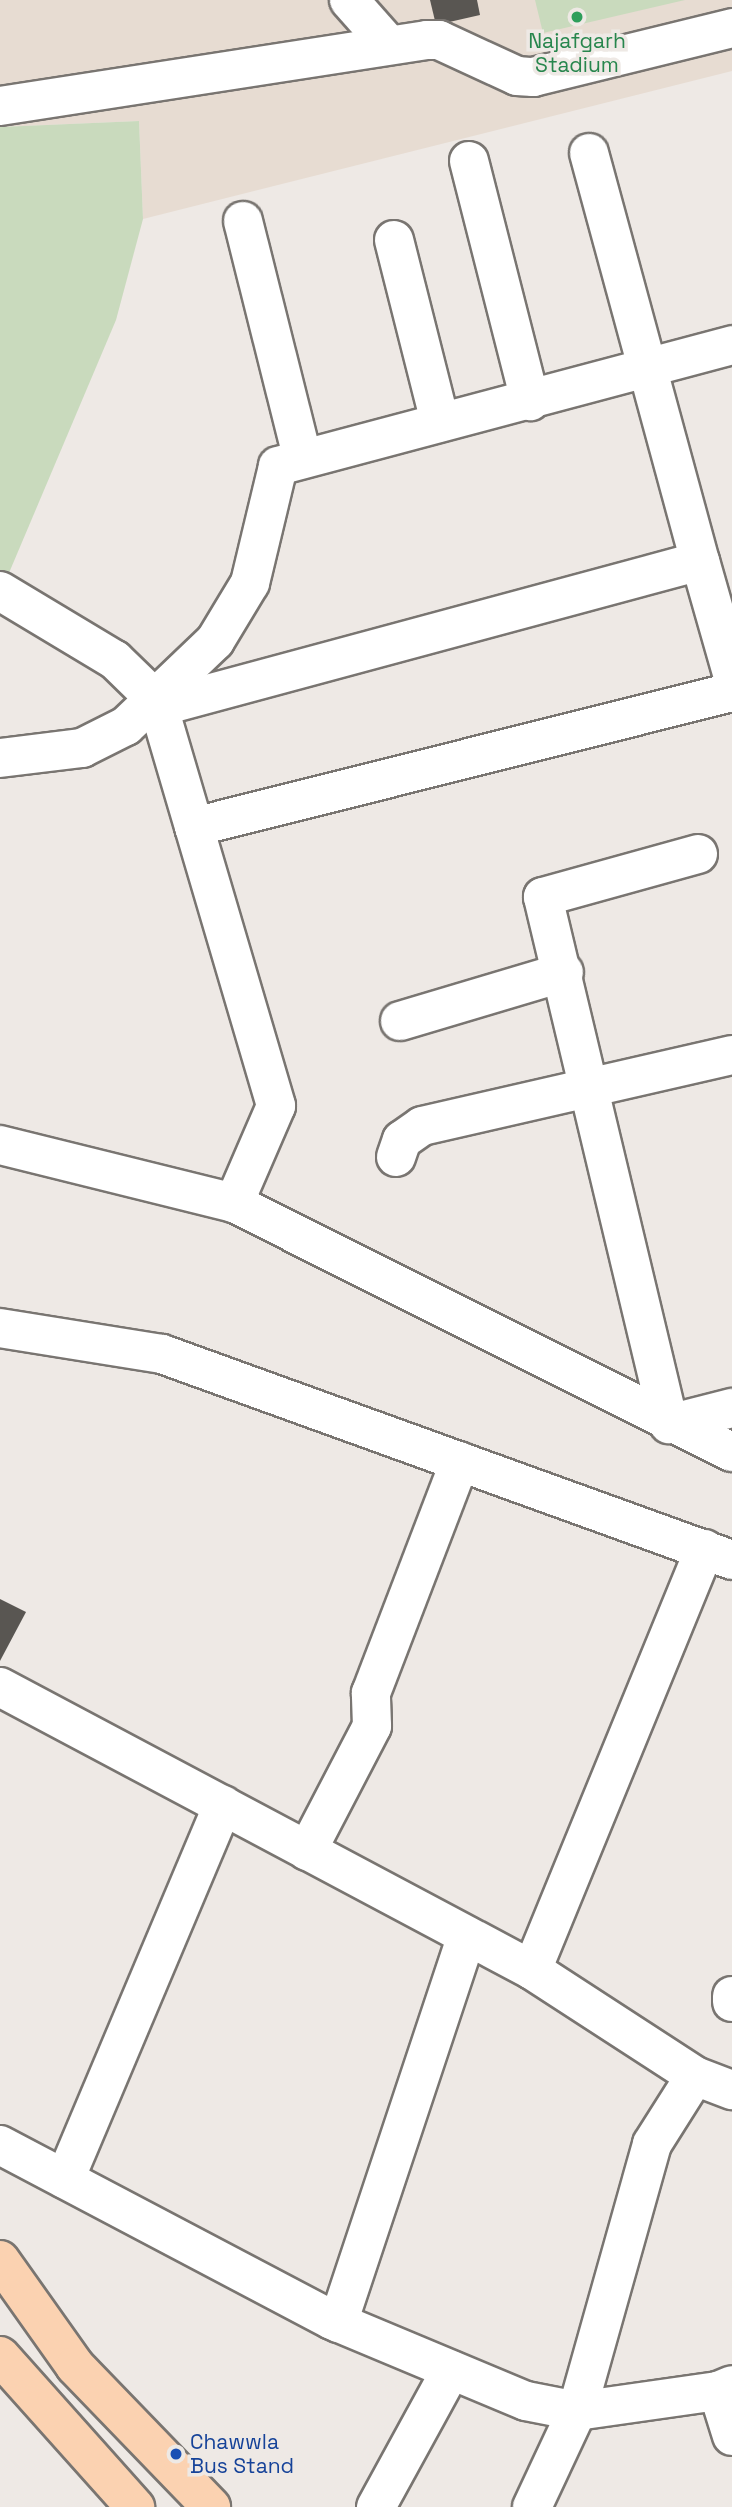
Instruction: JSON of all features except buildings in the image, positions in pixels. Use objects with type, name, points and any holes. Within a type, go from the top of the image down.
[{"type":"main road","points":[[0,2260],[75,2366],[211,2507]]},
{"type":"main road","points":[[0,2356],[135,2507]]},
{"type":"street","points":[[349,0],[389,46]]},
{"type":"street","points":[[0,106],[439,40],[517,76],[533,78],[732,28]]},
{"type":"street","points":[[589,153],[732,673]]},
{"type":"street","points":[[469,162],[530,401]]},
{"type":"street","points":[[243,221],[303,458]]},
{"type":"street","points":[[394,240],[440,422]]},
{"type":"street","points":[[0,758],[82,748],[126,726],[158,704],[215,641],[250,583],[278,466],[732,345]]},
{"type":"street","points":[[158,704],[700,561]]},
{"type":"street","points":[[0,591],[115,660],[158,704],[276,1105],[234,1203]]},
{"type":"street","points":[[194,827],[732,692]]},
{"type":"street","points":[[669,1424],[592,1086],[543,897],[698,854]]},
{"type":"street","points":[[400,1021],[564,972]]},
{"type":"street","points":[[396,1157],[402,1140],[422,1126],[732,1055]]},
{"type":"street","points":[[0,1145],[234,1203],[669,1424],[732,1452]]},
{"type":"street","points":[[0,1328],[162,1354],[719,1554],[532,1970]]},
{"type":"street","points":[[669,1424],[732,1408]]},
{"type":"street","points":[[307,1851],[372,1726],[371,1693],[460,1461]]},
{"type":"street","points":[[0,1687],[532,1970],[695,2076],[732,2091]]},
{"type":"street","points":[[65,2179],[223,1805]]},
{"type":"street","points":[[338,2323],[467,1936]]},
{"type":"street","points":[[732,1996],[732,2002]]},
{"type":"street","points":[[532,2507],[577,2410],[652,2144],[695,2076]]},
{"type":"street","points":[[0,2145],[338,2323],[526,2401],[577,2410],[725,2388],[732,2436]]},
{"type":"street","points":[[376,2507],[451,2370]]},
{"type":"shaded area","points":[[0,0],[732,0],[732,71],[143,219],[139,121],[0,127]]},
{"type":"green space","name":"Najafgarh Stadium","points":[[535,0],[685,0],[543,33]]},
{"type":"green space","points":[[139,121],[143,219],[116,320],[6,580],[0,578],[0,127]]},
{"type":"place","name":"Najafgarh Stadium","points":[[577,17]]},
{"type":"place","name":"Chawwla Bus Stand","points":[[176,2454]]}]
